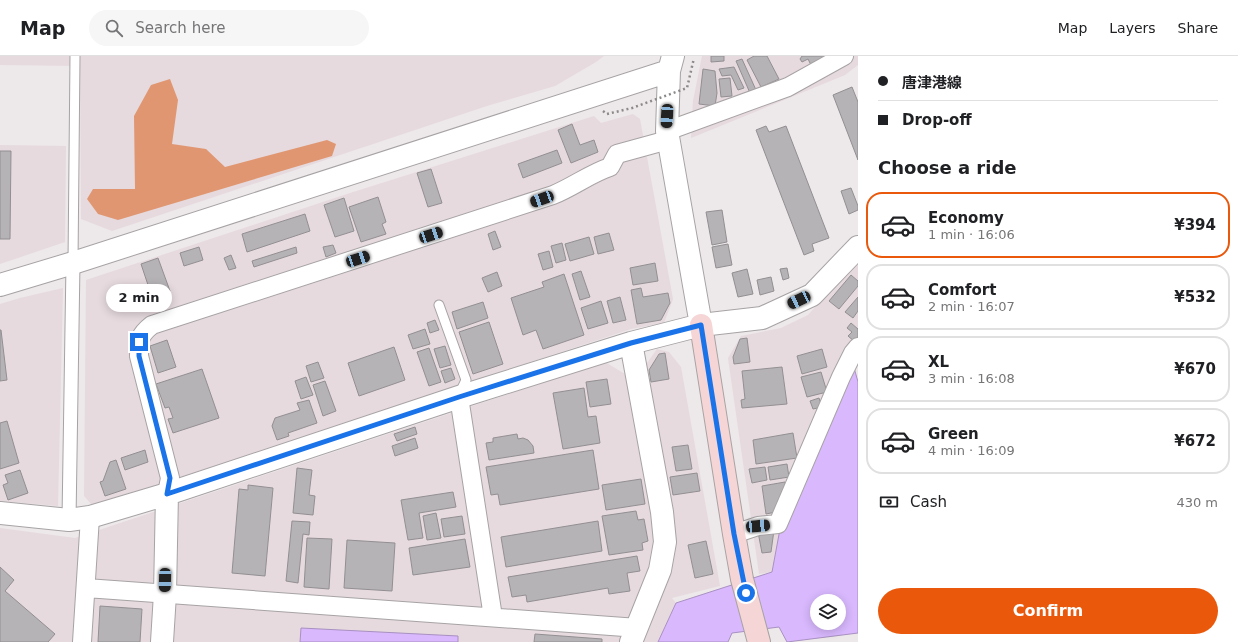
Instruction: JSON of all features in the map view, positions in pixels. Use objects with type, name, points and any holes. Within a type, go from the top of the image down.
[{"type":"main road","points":[[701,325],[742,579],[758,638]]},
{"type":"street","points":[[162,642],[165,594],[167,494],[170,478],[139,356],[139,342],[143,332],[152,325],[553,195],[570,188],[599,170],[610,167],[617,154],[788,87],[844,56]]},
{"type":"street","points":[[0,285],[73,263],[679,62],[667,135],[701,325]]},
{"type":"street","points":[[0,513],[69,520],[90,517],[167,494],[459,397],[631,343],[701,325],[762,318],[812,295],[858,247]]},
{"type":"street","points":[[69,520],[73,263]]},
{"type":"street","points":[[86,588],[493,617],[634,635],[660,570],[665,542],[662,512],[631,343]]},
{"type":"street","points":[[734,534],[758,526],[778,524],[835,391],[853,353],[858,347]]},
{"type":"street","points":[[459,397],[493,617]]},
{"type":"street","points":[[82,642],[90,517]]},
{"type":"lane","points":[[73,263],[75,56]]},
{"type":"lane","points":[[439,305],[466,380],[459,397]]},
{"type":"path","points":[[607,114],[632,108],[688,88],[679,62]]},
{"type":"shaded area","points":[[0,56],[604,56],[555,86],[490,105],[112,231],[81,219],[80,66],[0,65]]},
{"type":"shaded area","points":[[702,56],[858,56],[858,65],[845,75],[691,138],[693,101]]},
{"type":"shaded area","points":[[170,79],[178,100],[172,144],[206,149],[225,167],[327,140],[336,144],[332,156],[118,220],[98,214],[87,199],[93,189],[135,189],[134,116],[151,85]]},
{"type":"shaded area","points":[[633,114],[640,119],[673,299],[664,323],[631,329],[93,506],[84,496],[86,280],[347,194],[594,116],[601,123]]},
{"type":"shaded area","points":[[0,145],[66,146],[65,242],[0,264]]},
{"type":"shaded area","points":[[858,259],[858,357],[780,529],[772,572],[759,574],[728,358],[741,336],[781,328],[808,315]]},
{"type":"shaded area","points":[[63,288],[58,506],[0,501],[0,304]]},
{"type":"shaded area","points":[[657,349],[669,352],[681,367],[720,586],[672,598],[676,603],[658,642],[0,642],[0,528],[75,538],[605,362],[635,380]]},
{"type":"shaded area","points":[[853,364],[858,382],[858,633],[787,642],[779,627],[732,633],[728,642],[658,642],[676,603],[772,572],[780,529]]},
{"type":"shaded area","points":[[301,628],[458,636],[458,642],[300,642]]},
{"type":"building","points":[[711,56],[724,56],[724,61],[711,62]]},
{"type":"building","points":[[754,56],[767,56],[779,79],[761,87],[747,60]]},
{"type":"building","points":[[802,56],[828,56],[811,65],[808,59],[802,62],[800,59]]},
{"type":"building","points":[[742,59],[756,90],[750,93],[736,61]]},
{"type":"building","points":[[734,67],[744,88],[738,90],[731,75],[722,76],[719,69]]},
{"type":"building","points":[[703,69],[715,71],[717,93],[715,106],[699,104]]},
{"type":"building","points":[[730,78],[732,96],[721,97],[719,79]]},
{"type":"building","points":[[852,87],[858,102],[858,160],[833,95]]},
{"type":"building","points":[[572,124],[580,145],[594,140],[598,152],[571,163],[558,130]]},
{"type":"building","points":[[766,126],[769,132],[786,126],[829,238],[812,244],[814,251],[804,255],[756,130]]},
{"type":"building","points":[[557,150],[562,163],[523,178],[518,164]]},
{"type":"building","points":[[0,151],[11,151],[10,239],[0,239]]},
{"type":"building","points":[[431,169],[442,203],[428,207],[417,173]]},
{"type":"building","points":[[851,188],[858,206],[858,210],[849,214],[841,191]]},
{"type":"building","points":[[378,197],[386,222],[382,224],[386,234],[361,242],[349,207]]},
{"type":"building","points":[[344,198],[354,231],[335,237],[324,205]]},
{"type":"building","points":[[722,210],[727,242],[712,245],[706,212]]},
{"type":"building","points":[[305,214],[310,231],[247,252],[242,234]]},
{"type":"building","points":[[495,231],[501,247],[493,250],[488,234]]},
{"type":"building","points":[[609,233],[614,250],[598,254],[594,237]]},
{"type":"building","points":[[589,237],[594,254],[570,261],[565,244]]},
{"type":"building","points":[[562,243],[566,260],[556,263],[551,246]]},
{"type":"building","points":[[728,244],[732,265],[716,268],[712,247]]},
{"type":"building","points":[[333,245],[336,253],[326,257],[323,247]]},
{"type":"building","points":[[199,247],[203,260],[184,266],[180,253]]},
{"type":"building","points":[[296,247],[297,253],[254,267],[252,261]]},
{"type":"building","points":[[549,251],[553,267],[543,270],[538,254]]},
{"type":"building","points":[[231,255],[236,268],[229,270],[224,258]]},
{"type":"building","points":[[158,258],[170,291],[152,297],[141,264]]},
{"type":"building","points":[[655,263],[658,281],[633,285],[630,268]]},
{"type":"building","points":[[787,268],[789,278],[783,280],[780,269]]},
{"type":"building","points":[[747,269],[753,294],[738,297],[732,273]]},
{"type":"building","points":[[581,271],[590,297],[580,300],[572,274]]},
{"type":"building","points":[[497,272],[502,286],[488,292],[482,278]]},
{"type":"building","points":[[564,274],[584,335],[543,349],[536,330],[523,335],[511,298],[544,287],[542,282]]},
{"type":"building","points":[[851,275],[858,281],[858,286],[839,309],[829,301]]},
{"type":"building","points":[[771,277],[774,291],[760,295],[757,280]]},
{"type":"building","points":[[641,288],[643,297],[668,293],[670,303],[661,320],[637,324],[631,290]]},
{"type":"building","points":[[620,297],[626,320],[613,323],[607,301]]},
{"type":"building","points":[[858,297],[858,311],[853,318],[845,312]]},
{"type":"building","points":[[601,301],[608,323],[588,329],[581,308]]},
{"type":"building","points":[[483,302],[488,318],[457,329],[452,312]]},
{"type":"building","points":[[435,320],[439,330],[430,333],[427,323]]},
{"type":"building","points":[[489,322],[503,364],[473,374],[459,332]]},
{"type":"building","points":[[851,323],[858,329],[858,337],[855,342],[848,336],[852,332],[847,328]]},
{"type":"building","points":[[425,329],[430,344],[413,349],[408,335]]},
{"type":"building","points":[[0,330],[7,380],[0,381]]},
{"type":"building","points":[[747,338],[750,362],[734,364],[733,357],[740,339]]},
{"type":"building","points":[[167,340],[176,367],[158,373],[150,346]]},
{"type":"building","points":[[445,346],[451,365],[440,368],[434,349]]},
{"type":"building","points":[[394,347],[405,380],[359,396],[348,363]]},
{"type":"building","points":[[429,348],[441,382],[429,386],[417,352]]},
{"type":"building","points":[[822,349],[827,367],[802,374],[797,356]]},
{"type":"building","points":[[665,353],[669,379],[651,382],[649,370],[659,354]]},
{"type":"building","points":[[318,362],[324,378],[311,382],[306,366]]},
{"type":"building","points":[[782,367],[787,404],[742,408],[741,400],[745,399],[742,371]]},
{"type":"building","points":[[451,368],[455,379],[445,383],[441,371]]},
{"type":"building","points":[[202,369],[219,418],[173,433],[168,419],[173,418],[169,407],[165,408],[156,384]]},
{"type":"building","points":[[821,372],[827,392],[807,397],[801,377]]},
{"type":"building","points":[[306,377],[313,395],[301,399],[295,381]]},
{"type":"building","points":[[607,379],[611,404],[590,407],[586,382]]},
{"type":"building","points":[[325,381],[336,411],[323,416],[313,385]]},
{"type":"building","points":[[584,388],[588,417],[596,416],[600,443],[563,449],[553,393]]},
{"type":"building","points":[[819,398],[822,407],[813,409],[810,401]]},
{"type":"building","points":[[309,400],[317,423],[288,433],[289,436],[277,440],[272,426],[275,418],[300,410],[297,403]]},
{"type":"building","points":[[7,421],[19,463],[0,469],[0,423]]},
{"type":"building","points":[[415,427],[417,434],[397,441],[394,434]]},
{"type":"building","points":[[793,433],[797,458],[756,464],[753,440]]},
{"type":"building","points":[[517,434],[518,439],[523,438],[528,440],[533,446],[534,453],[489,460],[486,443],[493,442],[493,438]]},
{"type":"building","points":[[415,438],[418,448],[395,456],[392,446]]},
{"type":"building","points":[[688,445],[692,469],[676,471],[672,447]]},
{"type":"building","points":[[145,450],[148,462],[125,470],[121,458]]},
{"type":"building","points":[[593,450],[599,489],[500,505],[498,494],[491,495],[486,467]]},
{"type":"building","points":[[116,460],[126,489],[105,496],[100,482],[103,481],[110,462]]},
{"type":"building","points":[[787,464],[789,477],[770,480],[768,467]]},
{"type":"building","points":[[765,467],[767,480],[752,483],[749,469]]},
{"type":"building","points":[[297,468],[312,470],[309,495],[315,496],[313,515],[293,513]]},
{"type":"building","points":[[20,470],[28,493],[8,500],[3,485],[8,483],[5,475]]},
{"type":"building","points":[[697,473],[700,491],[673,495],[670,477]]},
{"type":"building","points":[[641,479],[645,504],[606,510],[602,485]]},
{"type":"building","points":[[785,482],[786,489],[776,512],[766,514],[762,486]]},
{"type":"building","points":[[248,485],[273,488],[265,576],[232,573],[239,489],[248,490]]},
{"type":"building","points":[[453,492],[456,507],[419,513],[423,538],[408,540],[401,500]]},
{"type":"building","points":[[636,511],[638,520],[644,519],[648,541],[642,543],[643,550],[609,555],[602,516]]},
{"type":"building","points":[[436,513],[441,538],[427,540],[423,516]]},
{"type":"building","points":[[462,516],[465,534],[444,537],[441,519]]},
{"type":"building","points":[[292,521],[310,522],[309,535],[303,534],[298,583],[286,581]]},
{"type":"building","points":[[598,521],[602,551],[506,567],[501,537]]},
{"type":"building","points":[[774,530],[771,552],[762,553],[758,532]]},
{"type":"building","points":[[307,538],[332,539],[329,589],[304,587]]},
{"type":"building","points":[[465,539],[470,567],[413,575],[409,548]]},
{"type":"building","points":[[347,540],[395,543],[392,591],[344,588]]},
{"type":"building","points":[[706,541],[713,574],[695,578],[688,545]]},
{"type":"building","points":[[637,556],[640,571],[627,573],[630,591],[609,594],[608,588],[527,602],[526,595],[512,597],[508,577]]},
{"type":"building","points":[[0,567],[14,580],[5,591],[55,634],[48,642],[0,642]]},
{"type":"building","points":[[100,606],[142,609],[140,642],[98,642]]},
{"type":"building","points":[[535,634],[602,639],[602,642],[534,642]]},
{"type":"route","points":[[139,342],[139,356],[170,478],[167,494],[459,397],[631,343],[701,325],[734,534],[746,593]]}]
